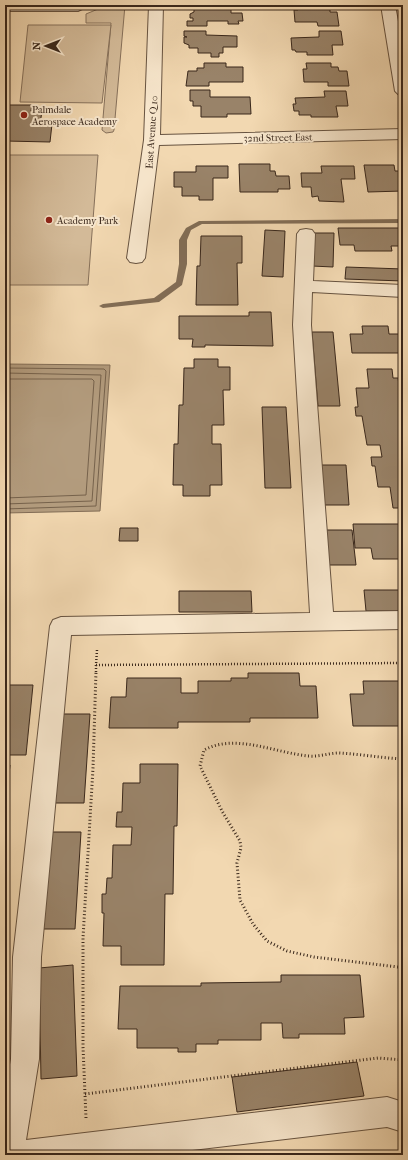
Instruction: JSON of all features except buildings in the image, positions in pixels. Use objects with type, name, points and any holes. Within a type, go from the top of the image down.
[{"type":"street","name":"East Avenue Q 10","points":[[136,258],[152,140],[156,5]]},
{"type":"street","points":[[388,5],[403,91]]},
{"type":"street","name":"32nd Street East","points":[[152,140],[403,134]]},
{"type":"street","points":[[306,234],[302,325],[322,621]]},
{"type":"street","points":[[304,286],[403,291]]},
{"type":"street","points":[[9,1155],[25,1059],[27,957],[61,626],[403,620]]},
{"type":"street","points":[[25,1155],[387,1112],[403,1117]]},
{"type":"lane","points":[[5,8],[78,8],[85,5]]},
{"type":"path","points":[[87,1148],[85,1094],[85,882],[94,768],[96,665],[99,625]]},
{"type":"path","points":[[96,665],[403,663]]},
{"type":"path","points":[[403,759],[332,753],[309,756],[245,744],[214,744],[204,750],[200,766],[222,811],[240,841],[241,848],[237,862],[237,879],[240,900],[253,924],[267,941],[287,951],[314,957],[398,968],[403,970]]},
{"type":"path","points":[[85,1094],[370,1059],[393,1058],[403,1060]]},
{"type":"shaded area","points":[[103,5],[125,5],[114,130],[113,132],[106,133],[102,130],[111,23],[86,23],[86,14],[103,7]]},
{"type":"shaded area","points":[[28,25],[111,25],[102,103],[20,102]]},
{"type":"shaded area","name":"Academy Park","points":[[5,155],[98,155],[88,285],[5,285]]},
{"type":"water","points":[[5,364],[110,365],[100,511],[5,513]]},
{"type":"waterway","points":[[103,306],[156,300],[179,283],[183,264],[183,240],[188,229],[201,222],[403,221]]},
{"type":"place","name":"Palmdale Aerospace Academy","points":[[24,115]]},
{"type":"place","name":"Academy Park","points":[[49,220]]}]
